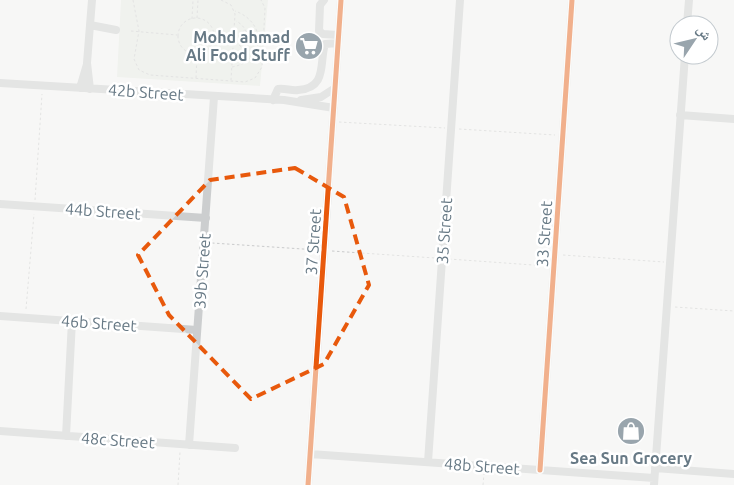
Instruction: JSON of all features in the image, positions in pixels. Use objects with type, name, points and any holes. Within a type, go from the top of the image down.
[{"type":"street","points":[[80,88],[87,62],[92,0]]},
{"type":"street","points":[[324,0],[320,5],[319,30],[323,34],[338,39]]},
{"type":"street","name":"37 Street","points":[[308,485],[341,0]]},
{"type":"street","name":"35 Street","points":[[428,462],[460,0]]},
{"type":"street","name":"33 Street","points":[[540,470],[572,0]]},
{"type":"street","points":[[687,15],[688,0]]},
{"type":"street","points":[[90,26],[116,30]]},
{"type":"street","points":[[274,100],[278,90],[300,90],[315,83],[322,72],[325,44],[338,39]]},
{"type":"street","points":[[87,62],[90,89]]},
{"type":"street","points":[[654,482],[683,65]]},
{"type":"street","name":"42b Street","points":[[0,83],[291,101],[334,108]]},
{"type":"street","name":"42b Street","points":[[291,101],[321,98],[335,88]]},
{"type":"street","name":"39b Street","points":[[185,444],[197,330],[214,97]]},
{"type":"street","points":[[680,115],[734,119]]},
{"type":"street","name":"44b Street","points":[[0,204],[206,218]]},
{"type":"street","name":"46b Street","points":[[0,316],[197,330]]},
{"type":"street","points":[[66,436],[72,321]]},
{"type":"street","name":"48c Street","points":[[0,431],[236,448]]},
{"type":"street","name":"48b Street","points":[[310,454],[540,470],[654,482]]},
{"type":"street","points":[[655,468],[734,474]]},
{"type":"path","points":[[133,0],[139,31],[134,55],[139,70],[150,75],[231,81],[248,81],[255,78],[260,71],[265,8],[261,0]]},
{"type":"path","points":[[192,19],[193,0]]},
{"type":"path","points":[[197,18],[198,0]]},
{"type":"path","points":[[222,0],[228,3],[234,11],[252,21],[257,28],[257,48],[249,59],[232,67]]},
{"type":"path","points":[[231,81],[234,11]]},
{"type":"path","points":[[197,18],[208,23],[214,37],[209,48],[197,54],[189,53],[182,48],[178,36],[182,25],[197,18]]},
{"type":"path","points":[[232,55],[244,49],[248,39],[246,29],[235,20]]},
{"type":"path","points":[[234,40],[246,29]]},
{"type":"path","points":[[131,31],[178,36]]},
{"type":"path","points":[[214,37],[234,40],[244,49]]},
{"type":"path","points":[[196,78],[197,54]]},
{"type":"path","points":[[204,242],[554,267]]},
{"type":"path","points":[[555,255],[670,262]]},
{"type":"path","points":[[666,306],[734,311]]},
{"type":"path","points":[[178,485],[185,444]]},
{"type":"path","points":[[483,485],[485,466]]},
{"type":"highlighted area","points":[[295,168],[344,197],[369,285],[324,364],[251,399],[169,315],[138,255],[210,180]]},
{"type":"shaded area","points":[[121,0],[268,0],[260,86],[117,77]]},
{"type":"cycle path","points":[[308,485],[341,0]]},
{"type":"cycle path","points":[[540,470],[572,0]]},
{"type":"place","name":"Mohd ahmad Ali Food Stuff","points":[[309,46]]},
{"type":"place","name":"Sea Sun Grocery","points":[[631,431]]}]
